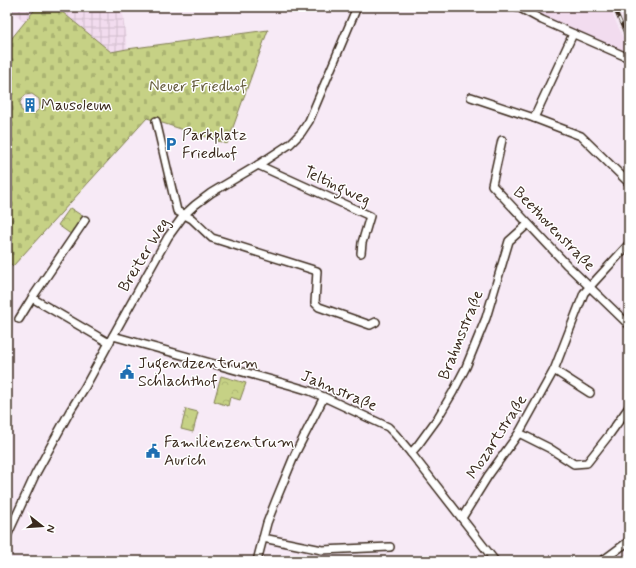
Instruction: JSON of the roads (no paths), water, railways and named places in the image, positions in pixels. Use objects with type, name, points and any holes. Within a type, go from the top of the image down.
[{"type":"street","name":"Breiter Weg","points":[[7,536],[35,476],[70,411],[85,387],[168,237],[184,216],[210,193],[290,144],[301,133],[309,121],[357,7]]},
{"type":"street","points":[[518,7],[542,20],[629,58]]},
{"type":"street","points":[[534,118],[573,34]]},
{"type":"street","points":[[471,97],[534,118],[581,136],[629,182]]},
{"type":"street","points":[[156,121],[177,211],[192,219],[212,238],[317,271],[316,303],[319,307],[370,325],[376,322]]},
{"type":"street","name":"Beethovenstraße","points":[[502,140],[492,185],[567,265],[629,325]]},
{"type":"street","name":"Teltingweg","points":[[258,165],[370,216],[362,243],[362,253]]},
{"type":"street","points":[[19,319],[84,220]]},
{"type":"street","name":"Brahmsstraße","points":[[411,453],[418,446],[437,418],[466,367],[486,318],[509,241],[528,224]]},
{"type":"street","name":"Mozartstraße","points":[[462,518],[488,476],[519,433],[554,370],[584,293],[629,244]]},
{"type":"street","points":[[32,298],[109,343]]},
{"type":"street","name":"Jahnstraße","points":[[113,336],[310,391],[388,427],[411,453],[495,561]]},
{"type":"street","points":[[554,370],[590,393]]},
{"type":"street","points":[[256,561],[267,523],[276,500],[293,460],[324,397]]},
{"type":"street","points":[[519,433],[549,448],[574,464],[587,463],[629,407]]},
{"type":"street","points":[[263,538],[322,550],[390,547]]},
{"type":"street","points":[[602,561],[629,541]]},
{"type":"railway","points":[[614,7],[629,42]]},
{"type":"place","name":"Mausoleum","points":[[30,105]]},
{"type":"place","name":"Parkplatz Friedhof","points":[[171,144]]},
{"type":"place","name":"Jugendzentrum Schlachthof","points":[[127,372]]},
{"type":"place","name":"Familienzentrum Aurich","points":[[153,451]]},
{"type":"park label","name":"Neuer Friedhof","points":[[198,86]]}]
